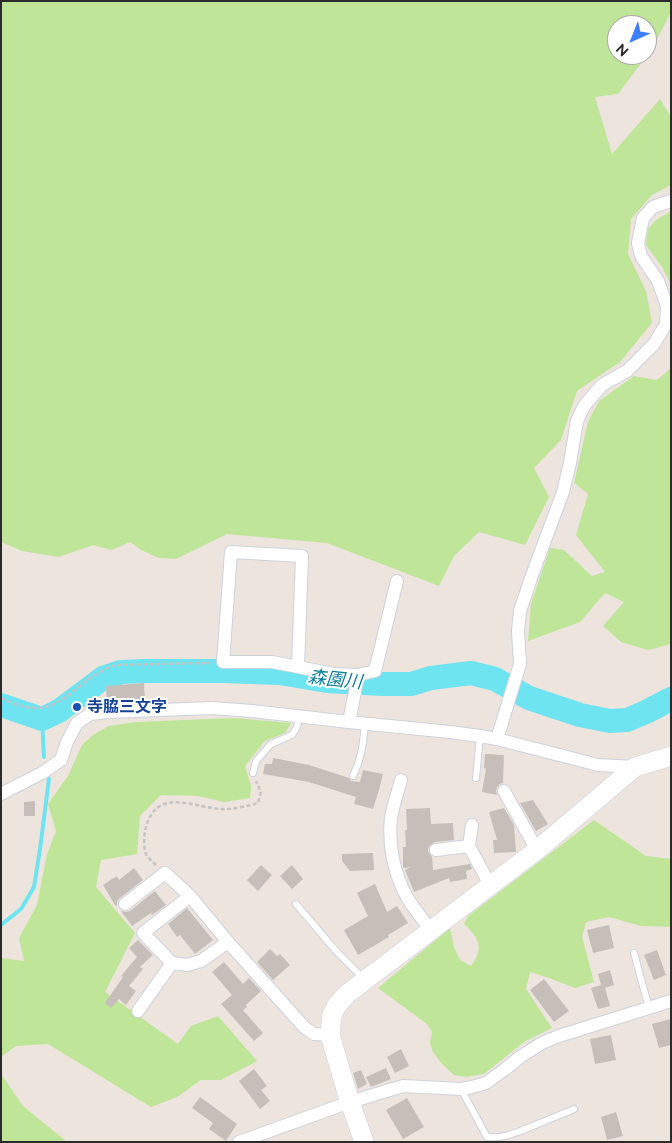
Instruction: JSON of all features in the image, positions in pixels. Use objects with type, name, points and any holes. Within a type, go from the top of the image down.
[{"type":"street","points":[[498,739],[520,664],[518,631],[520,611],[563,492],[578,421],[584,406],[602,385],[628,371],[654,344],[666,324],[667,306],[658,281],[641,256],[638,243],[643,218],[654,207],[671,201]]},
{"type":"street","points":[[298,666],[302,556],[231,552],[223,662],[272,662],[334,674],[357,675],[375,671],[397,581]]},
{"type":"street","points":[[348,722],[357,675]]},
{"type":"street","points":[[1,794],[42,773],[61,760],[67,742],[77,723],[90,714],[108,712],[212,708],[450,732],[498,739],[598,765],[635,767],[671,756]]},
{"type":"street","points":[[364,1142],[330,1035],[332,1015],[338,1005],[346,994],[537,850],[635,767]]},
{"type":"street","points":[[401,780],[392,817],[391,846],[394,866],[408,899],[430,930]]},
{"type":"street","points":[[504,791],[537,850]]},
{"type":"street","points":[[472,825],[469,846],[490,886]]},
{"type":"street","points":[[436,850],[469,846]]},
{"type":"street","points":[[125,904],[165,873],[190,896],[228,942],[305,1028],[314,1034],[330,1035]]},
{"type":"street","points":[[190,896],[143,933],[172,963],[187,965],[201,961],[228,942]]},
{"type":"street","points":[[138,1011],[172,963]]},
{"type":"street","points":[[239,1142],[350,1102],[403,1086],[460,1089],[486,1083],[542,1043],[671,1001]]},
{"type":"lane","points":[[253,773],[256,761],[271,744],[292,735],[297,727],[299,716]]},
{"type":"lane","points":[[353,776],[360,763],[365,724]]},
{"type":"lane","points":[[476,778],[480,736]]},
{"type":"lane","points":[[296,904],[337,952],[365,980]]},
{"type":"lane","points":[[634,953],[649,1008]]},
{"type":"lane","points":[[460,1089],[487,1137],[496,1138],[512,1135],[574,1109]]},
{"type":"path","points":[[1,698],[11,703],[45,708],[62,700],[95,675],[115,665],[223,662]]},
{"type":"path","points":[[165,873],[146,853],[144,835],[147,822],[153,811],[169,802],[190,803],[221,810],[258,803],[261,792],[253,773]]},
{"type":"green space","points":[[1,1],[671,1],[671,12],[657,39],[657,15],[607,15],[607,65],[640,65],[618,94],[595,97],[612,154],[660,99],[671,117],[671,185],[652,195],[631,219],[628,254],[646,291],[652,323],[620,362],[577,391],[561,440],[534,468],[549,497],[525,545],[479,532],[454,556],[439,586],[327,543],[227,534],[176,559],[159,558],[141,550],[130,542],[112,550],[93,545],[59,557],[22,551],[1,542]]},
{"type":"green space","points":[[671,211],[671,285],[662,267],[646,245],[648,229],[656,220]]},
{"type":"green space","points":[[671,368],[671,644],[648,650],[621,642],[603,626],[624,602],[605,593],[580,622],[528,641],[531,604],[550,548],[564,550],[592,576],[605,572],[576,535],[588,494],[574,483],[588,422],[599,401],[634,376],[657,380]]},
{"type":"green space","points":[[234,718],[291,723],[285,733],[265,741],[245,766],[251,786],[250,798],[224,802],[198,796],[161,795],[140,816],[137,854],[101,860],[96,887],[135,933],[105,992],[178,1044],[191,1026],[218,1016],[257,1061],[221,1080],[201,1080],[177,1097],[151,1107],[48,1044],[16,1046],[1,1057],[1,958],[24,961],[19,938],[37,905],[47,854],[56,831],[48,804],[68,776],[82,745],[93,735],[109,726],[136,722]]},
{"type":"green space","points":[[594,820],[646,856],[671,859],[671,927],[641,926],[609,917],[586,922],[582,937],[594,982],[575,988],[530,972],[526,989],[552,1028],[524,1042],[484,1074],[467,1077],[454,1075],[441,1063],[433,1052],[430,1043],[432,1032],[427,1024],[378,988],[450,928],[454,947],[460,960],[471,966],[478,954],[479,948],[473,934],[464,924],[468,916]]},
{"type":"green space","points":[[1,1074],[23,1106],[67,1142],[1,1142]]},
{"type":"building","points":[[144,683],[145,702],[107,704],[106,686]]},
{"type":"building","points":[[485,754],[504,755],[503,783],[497,787],[497,795],[482,792],[486,769],[484,768]]},
{"type":"building","points":[[273,758],[309,765],[349,778],[351,781],[360,782],[363,770],[383,774],[373,809],[354,804],[356,797],[309,782],[263,774],[265,764],[272,764]]},
{"type":"building","points":[[533,800],[548,824],[536,831],[520,803]]},
{"type":"building","points":[[35,801],[35,816],[24,816],[24,802]]},
{"type":"building","points":[[430,808],[431,824],[453,823],[454,840],[435,842],[429,846],[428,851],[432,857],[433,870],[470,864],[472,869],[466,871],[467,879],[450,882],[449,878],[414,892],[405,870],[411,867],[403,867],[403,847],[406,847],[405,830],[407,830],[406,809]]},
{"type":"building","points":[[504,808],[514,825],[516,852],[494,853],[493,840],[497,840],[489,812]]},
{"type":"building","points":[[373,853],[374,870],[350,871],[342,861],[342,854]]},
{"type":"building","points":[[261,865],[272,875],[258,891],[247,880]]},
{"type":"building","points":[[292,865],[303,879],[292,889],[280,876]]},
{"type":"building","points":[[134,868],[143,880],[117,901],[117,906],[103,885],[117,876],[119,880]]},
{"type":"building","points":[[375,884],[387,912],[397,906],[408,923],[388,935],[389,937],[358,955],[344,930],[368,916],[357,893]]},
{"type":"building","points":[[155,891],[166,905],[132,926],[121,911],[130,911]]},
{"type":"building","points":[[187,908],[213,940],[195,954],[180,935],[177,937],[168,924]]},
{"type":"building","points":[[609,925],[614,948],[593,953],[587,930]]},
{"type":"building","points":[[138,940],[153,955],[140,967],[143,969],[129,986],[136,991],[126,1005],[119,999],[111,1008],[105,1003],[123,977],[121,976],[137,957],[129,948]]},
{"type":"building","points":[[270,949],[277,956],[280,954],[290,965],[273,980],[257,962]]},
{"type":"building","points":[[657,950],[666,975],[654,980],[644,955]]},
{"type":"building","points":[[224,962],[243,984],[249,978],[261,991],[243,1010],[263,1033],[254,1041],[221,1004],[232,995],[212,972]]},
{"type":"building","points":[[610,970],[614,985],[605,988],[610,1006],[598,1009],[591,988],[601,985],[598,974]]},
{"type":"building","points":[[544,979],[569,1011],[554,1022],[530,990]]},
{"type":"building","points":[[671,1019],[671,1045],[659,1048],[652,1024]]},
{"type":"building","points":[[611,1035],[616,1060],[595,1064],[590,1039]]},
{"type":"building","points":[[401,1049],[409,1066],[395,1073],[387,1057]]},
{"type":"building","points":[[386,1068],[391,1079],[371,1087],[366,1077]]},
{"type":"building","points":[[254,1069],[267,1086],[261,1090],[270,1101],[260,1109],[239,1081]]},
{"type":"building","points":[[361,1070],[367,1084],[358,1089],[353,1073]]},
{"type":"building","points":[[200,1097],[237,1124],[226,1141],[209,1129],[213,1123],[192,1108]]},
{"type":"building","points":[[407,1098],[424,1127],[403,1139],[386,1110]]},
{"type":"building","points":[[616,1112],[623,1136],[607,1140],[601,1117]]},
{"type":"waterway","name":"森園川","points":[[1,705],[42,719],[59,711],[103,678],[121,672],[144,671],[280,673],[327,681],[383,684],[411,684],[431,678],[471,673],[495,679],[529,698],[580,715],[610,721],[627,720],[671,699]]},
{"type":"waterway","points":[[42,719],[44,757]]},
{"type":"waterway","points":[[1,925],[21,909],[34,887],[49,779]]},
{"type":"place","name":"寺脇三文字","points":[[77,707]]}]
